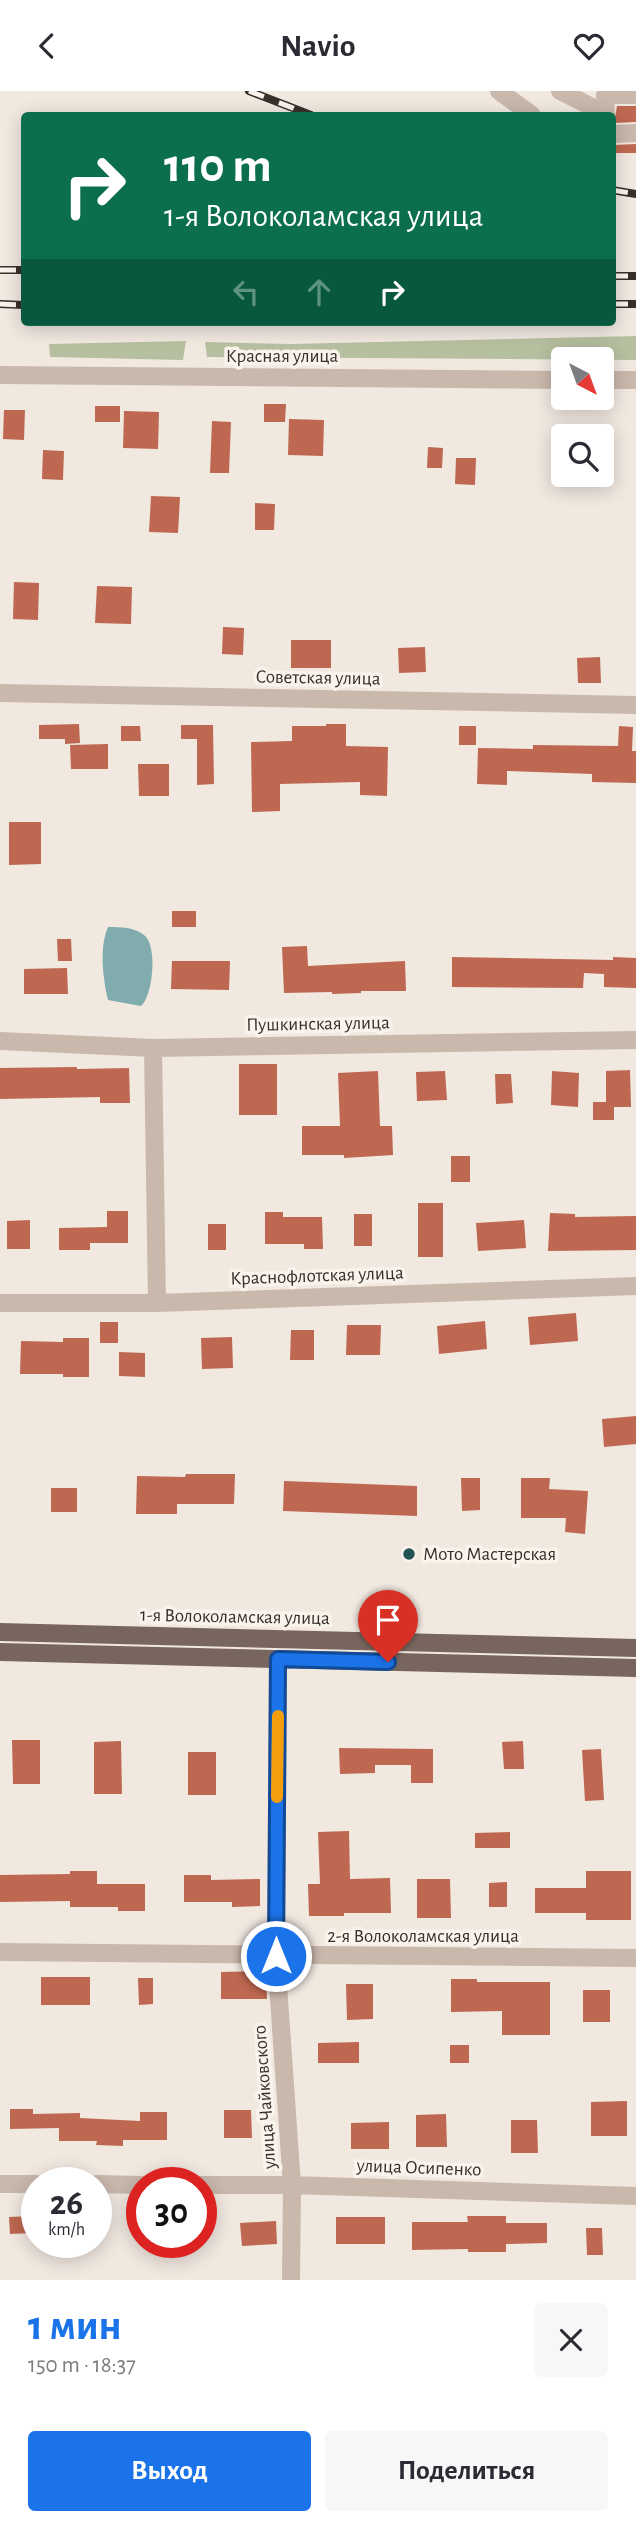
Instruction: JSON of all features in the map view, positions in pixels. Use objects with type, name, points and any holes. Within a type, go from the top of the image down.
[{"type":"main road","name":"1-я Волоколамская улица","points":[[0,1632],[636,1648]]},
{"type":"main road","name":"1-я Волоколамская улица","points":[[0,1652],[636,1668]]},
{"type":"street","points":[[499,91],[528,112]]},
{"type":"street","points":[[560,91],[600,112]]},
{"type":"street","points":[[606,112],[605,96],[636,95]]},
{"type":"street","points":[[616,134],[636,133]]},
{"type":"street","name":"Красная улица","points":[[0,375],[551,380]]},
{"type":"street","points":[[614,380],[636,380]]},
{"type":"street","name":"Советская улица","points":[[0,693],[636,705]]},
{"type":"street","name":"Пушкинская улица","points":[[0,1041],[153,1048],[636,1040]]},
{"type":"street","points":[[153,1048],[157,1303]]},
{"type":"street","name":"Краснофлотская улица","points":[[0,1303],[157,1303],[636,1286]]},
{"type":"street","name":"улица Чайковского","points":[[278,1659],[276,1956],[292,2185],[291,2280]]},
{"type":"street","name":"2-я Волоколамская улица","points":[[0,1952],[636,1958]]},
{"type":"street","points":[[0,2184],[21,2184]]},
{"type":"street","name":"улица Осипенко","points":[[217,2185],[636,2196]]},
{"type":"green space","points":[[636,336],[636,360],[614,360],[614,347],[551,347],[551,359],[207,357],[205,342],[290,344]]},
{"type":"green space","points":[[186,341],[183,360],[50,357],[49,344]]},
{"type":"water","points":[[108,927],[136,930],[148,941],[152,959],[151,982],[141,1006],[108,1000],[103,954]]},
{"type":"building","points":[[617,106],[636,106],[636,122],[616,123]]},
{"type":"building","points":[[636,144],[636,153],[616,153],[616,145]]},
{"type":"building","points":[[264,404],[286,404],[285,422],[264,422]]},
{"type":"building","points":[[95,406],[120,406],[120,422],[95,422]]},
{"type":"building","points":[[4,410],[25,410],[24,440],[3,439]]},
{"type":"building","points":[[124,411],[159,412],[158,449],[123,448]]},
{"type":"building","points":[[289,419],[324,420],[323,456],[288,455]]},
{"type":"building","points":[[212,421],[231,422],[229,473],[210,473]]},
{"type":"building","points":[[428,447],[443,448],[442,468],[427,468]]},
{"type":"building","points":[[43,450],[64,451],[63,480],[42,479]]},
{"type":"building","points":[[456,458],[476,458],[475,485],[455,484]]},
{"type":"building","points":[[151,496],[180,497],[178,533],[149,532]]},
{"type":"building","points":[[255,503],[275,504],[274,530],[255,530]]},
{"type":"building","points":[[14,582],[39,583],[38,620],[13,619]]},
{"type":"building","points":[[97,586],[132,587],[131,624],[95,623]]},
{"type":"building","points":[[223,627],[244,628],[243,655],[222,654]]},
{"type":"building","points":[[291,640],[331,640],[331,668],[291,668]]},
{"type":"building","points":[[425,647],[426,672],[399,673],[398,648]]},
{"type":"building","points":[[600,657],[601,683],[578,683],[577,658]]},
{"type":"building","points":[[79,724],[80,743],[65,744],[65,739],[39,739],[39,725]]},
{"type":"building","points":[[346,724],[346,746],[388,747],[387,796],[360,795],[360,782],[280,784],[280,811],[252,812],[251,742],[292,741],[292,726]]},
{"type":"building","points":[[181,725],[213,725],[214,784],[197,785],[197,739],[181,739]]},
{"type":"building","points":[[121,726],[140,726],[141,741],[121,741]]},
{"type":"building","points":[[459,726],[476,726],[476,745],[459,745]]},
{"type":"building","points":[[619,726],[633,727],[632,751],[636,751],[636,783],[592,782],[592,774],[507,771],[507,785],[477,784],[478,748],[533,749],[533,745],[618,746]]},
{"type":"building","points":[[108,744],[108,769],[71,769],[70,745]]},
{"type":"building","points":[[138,764],[169,764],[169,796],[139,796]]},
{"type":"building","points":[[9,822],[41,822],[41,864],[9,865]]},
{"type":"building","points":[[172,911],[196,911],[196,927],[172,927]]},
{"type":"building","points":[[57,939],[71,939],[72,961],[58,961]]},
{"type":"building","points":[[307,946],[308,966],[405,961],[406,991],[284,993],[282,947]]},
{"type":"building","points":[[452,957],[613,960],[613,957],[636,958],[636,988],[604,987],[604,974],[584,973],[583,988],[452,987]]},
{"type":"building","points":[[172,961],[230,961],[229,990],[171,989]]},
{"type":"building","points":[[67,968],[68,994],[24,994],[24,969]]},
{"type":"building","points":[[239,1064],[277,1064],[277,1115],[239,1115]]},
{"type":"building","points":[[0,1068],[129,1068],[130,1103],[100,1103],[100,1097],[0,1099]]},
{"type":"building","points":[[630,1070],[631,1107],[614,1107],[614,1120],[593,1120],[593,1102],[606,1102],[606,1071]]},
{"type":"building","points":[[378,1071],[380,1126],[392,1126],[393,1155],[344,1158],[344,1155],[302,1155],[302,1126],[340,1126],[338,1073]]},
{"type":"building","points":[[445,1071],[447,1100],[417,1101],[416,1072]]},
{"type":"building","points":[[552,1071],[579,1073],[578,1107],[551,1105]]},
{"type":"building","points":[[495,1074],[511,1074],[513,1103],[496,1104]]},
{"type":"building","points":[[451,1156],[470,1156],[470,1182],[451,1182]]},
{"type":"building","points":[[418,1203],[443,1203],[443,1257],[418,1257]]},
{"type":"building","points":[[107,1211],[128,1211],[128,1243],[90,1243],[90,1250],[59,1250],[59,1228],[107,1227]]},
{"type":"building","points":[[265,1212],[283,1212],[283,1217],[322,1217],[323,1249],[304,1249],[304,1244],[265,1244]]},
{"type":"building","points":[[550,1213],[575,1214],[575,1217],[636,1216],[636,1250],[548,1251]]},
{"type":"building","points":[[354,1214],[372,1214],[372,1246],[354,1246]]},
{"type":"building","points":[[30,1220],[30,1249],[7,1249],[7,1221]]},
{"type":"building","points":[[524,1220],[526,1248],[478,1251],[476,1223]]},
{"type":"building","points":[[208,1224],[226,1224],[226,1250],[208,1250]]},
{"type":"building","points":[[576,1313],[578,1341],[530,1345],[528,1317]]},
{"type":"building","points":[[485,1321],[487,1349],[439,1354],[437,1326]]},
{"type":"building","points":[[100,1322],[118,1322],[118,1343],[100,1343]]},
{"type":"building","points":[[347,1325],[381,1325],[380,1355],[346,1355]]},
{"type":"building","points":[[291,1330],[314,1330],[314,1360],[290,1360]]},
{"type":"building","points":[[232,1337],[233,1368],[202,1369],[201,1338]]},
{"type":"building","points":[[63,1338],[89,1338],[89,1377],[20,1374],[21,1341],[63,1342]]},
{"type":"building","points":[[119,1352],[145,1353],[145,1377],[119,1376]]},
{"type":"building","points":[[636,1416],[636,1444],[604,1447],[602,1419]]},
{"type":"building","points":[[186,1474],[235,1474],[234,1504],[177,1504],[177,1514],[136,1514],[137,1476],[185,1477]]},
{"type":"building","points":[[461,1478],[480,1478],[480,1510],[462,1511]]},
{"type":"building","points":[[521,1478],[550,1478],[549,1489],[588,1491],[585,1534],[565,1532],[566,1518],[521,1518]]},
{"type":"building","points":[[284,1481],[417,1486],[417,1516],[283,1511]]},
{"type":"building","points":[[51,1488],[77,1488],[77,1512],[51,1512]]},
{"type":"building","points":[[12,1740],[40,1740],[40,1784],[13,1784]]},
{"type":"building","points":[[121,1741],[122,1794],[94,1794],[94,1742]]},
{"type":"building","points":[[523,1741],[524,1769],[504,1769],[502,1742]]},
{"type":"building","points":[[339,1748],[433,1749],[433,1783],[411,1783],[411,1765],[375,1765],[375,1773],[340,1774]]},
{"type":"building","points":[[601,1749],[604,1800],[585,1801],[582,1750]]},
{"type":"building","points":[[188,1752],[216,1752],[216,1795],[188,1795]]},
{"type":"building","points":[[349,1831],[350,1879],[390,1878],[391,1913],[309,1916],[308,1884],[320,1884],[318,1832]]},
{"type":"building","points":[[510,1832],[510,1848],[475,1848],[475,1833]]},
{"type":"building","points":[[70,1871],[97,1871],[97,1884],[145,1884],[145,1911],[118,1911],[118,1907],[70,1907],[70,1901],[0,1902],[0,1875],[70,1874]]},
{"type":"building","points":[[586,1871],[631,1871],[631,1920],[586,1920],[586,1913],[535,1913],[535,1888],[586,1888]]},
{"type":"building","points":[[184,1875],[211,1875],[211,1880],[260,1879],[260,1906],[232,1907],[232,1902],[184,1902]]},
{"type":"building","points":[[417,1879],[450,1879],[451,1918],[417,1918]]},
{"type":"building","points":[[507,1882],[507,1907],[489,1907],[489,1883]]},
{"type":"building","points":[[266,1971],[267,1999],[221,1999],[221,1972]]},
{"type":"building","points":[[41,1977],[90,1977],[90,2005],[41,2005]]},
{"type":"building","points":[[138,1978],[153,1978],[153,2004],[139,2005]]},
{"type":"building","points":[[451,1979],[477,1979],[477,1982],[550,1982],[550,2035],[502,2035],[502,2011],[451,2012]]},
{"type":"building","points":[[346,1984],[373,1984],[373,2019],[347,2020]]},
{"type":"building","points":[[583,1990],[610,1990],[610,2022],[583,2022]]},
{"type":"building","points":[[359,2042],[359,2063],[318,2063],[318,2043]]},
{"type":"building","points":[[450,2045],[469,2045],[469,2063],[450,2063]]},
{"type":"building","points":[[627,2101],[627,2136],[591,2136],[591,2102]]},
{"type":"building","points":[[10,2109],[33,2109],[33,2114],[80,2113],[80,2118],[140,2121],[140,2112],[167,2112],[167,2140],[123,2140],[123,2146],[96,2145],[97,2141],[59,2141],[59,2128],[10,2129]]},
{"type":"building","points":[[224,2110],[251,2110],[252,2138],[224,2138]]},
{"type":"building","points":[[446,2114],[447,2147],[416,2147],[416,2115]]},
{"type":"building","points":[[511,2120],[537,2120],[538,2153],[511,2153]]},
{"type":"building","points":[[389,2122],[389,2149],[351,2149],[351,2123]]},
{"type":"building","points":[[21,2216],[21,2234],[10,2234],[9,2217]]},
{"type":"building","points":[[467,2216],[506,2216],[506,2223],[547,2223],[547,2243],[506,2244],[506,2252],[468,2252],[468,2249],[412,2250],[412,2222],[468,2222]]},
{"type":"building","points":[[336,2217],[385,2217],[385,2244],[336,2244]]},
{"type":"building","points":[[276,2221],[277,2244],[242,2246],[240,2223]]},
{"type":"building","points":[[586,2228],[602,2228],[603,2255],[587,2255]]},
{"type":"railway","points":[[249,91],[303,112]]},
{"type":"railway","points":[[616,191],[636,194]]},
{"type":"railway","points":[[0,270],[21,270]]},
{"type":"railway","points":[[616,276],[636,276]]},
{"type":"railway","points":[[0,304],[21,305]]},
{"type":"railway","points":[[616,304],[636,304]]},
{"type":"slow traffic","points":[[277,1797],[278,1716]]},
{"type":"place","name":"Мото Мастерская","points":[[409,1554]]},
{"type":"route","points":[[276,1956],[278,1659],[388,1662]]}]
